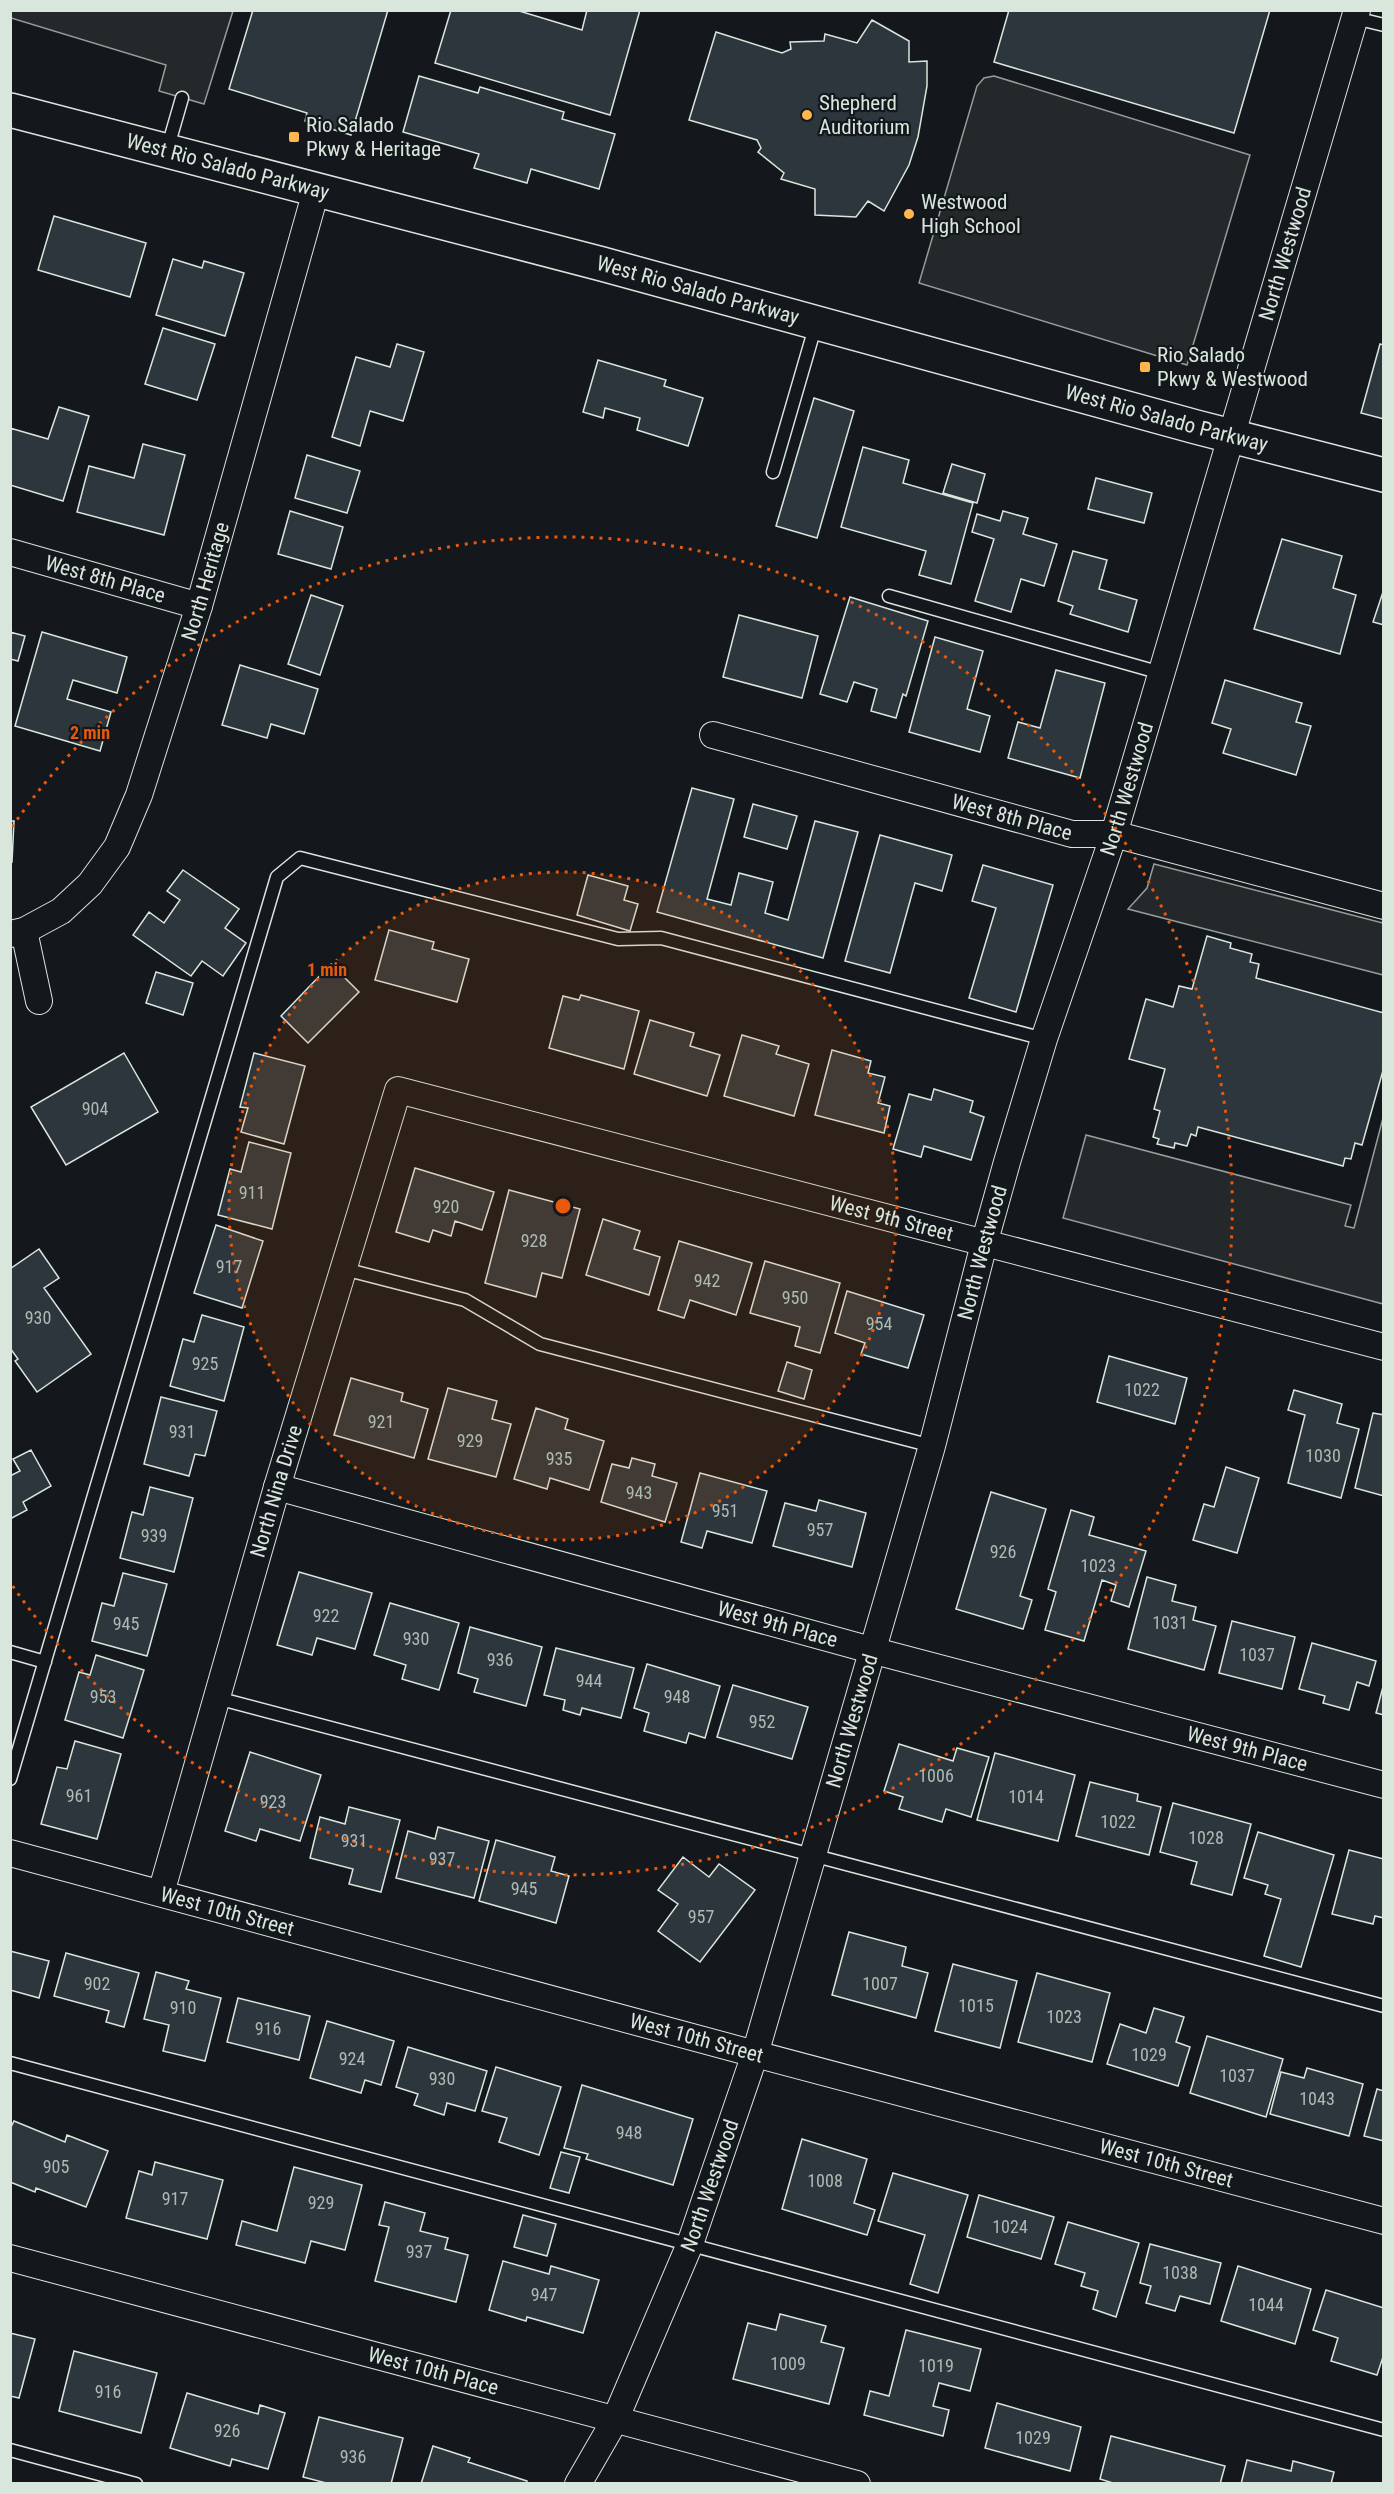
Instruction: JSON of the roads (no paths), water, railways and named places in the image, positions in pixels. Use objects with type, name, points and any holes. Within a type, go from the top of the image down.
[{"type":"main road","name":"West Rio Salado Parkway","points":[[10,110],[602,264],[1383,475]]},
{"type":"street","name":"North Westwood","points":[[578,2484],[615,2420],[690,2244],[755,2054],[811,1855],[932,1446],[984,1244],[1044,1040],[1113,834],[1356,14]]},
{"type":"street","name":"North Heritage","points":[[39,1001],[17,932],[61,910],[90,884],[117,847],[139,795],[199,606],[316,191]]},
{"type":"street","name":"West 8th Place","points":[[10,552],[199,606]]},
{"type":"street","name":"West 8th Place","points":[[713,735],[1072,834],[1113,834],[1383,906]]},
{"type":"street","name":"West 9th Street","points":[[398,1090],[1383,1347]]},
{"type":"street","name":"North Nina Drive","points":[[161,1893],[277,1487],[398,1090]]},
{"type":"street","name":"West 9th Place","points":[[277,1487],[871,1650],[1383,1785]]},
{"type":"street","name":"West 10th Street","points":[[10,1853],[1383,2220]]},
{"type":"street","name":"West 10th Place","points":[[10,2258],[857,2484]]},
{"type":"lane","points":[[1356,14],[1383,25]]},
{"type":"lane","points":[[167,152],[182,98]]},
{"type":"lane","points":[[772,472],[816,323]]},
{"type":"lane","points":[[889,596],[1161,673]]},
{"type":"lane","points":[[10,1779],[277,877],[300,858],[618,939],[661,938],[1044,1040]]},
{"type":"lane","points":[[344,1269],[465,1300],[540,1344],[932,1446]]},
{"type":"lane","points":[[10,1653],[45,1662]]},
{"type":"lane","points":[[217,1698],[1383,2006]]},
{"type":"lane","points":[[10,2063],[1383,2430]]},
{"type":"lane","points":[[10,2450],[136,2484]]},
{"type":"place","name":"Shepherd Auditorium","points":[[807,115]]},
{"type":"place","name":"Rio Salado Pkwy & Heritage","points":[[294,137]]},
{"type":"place","name":"Westwood High School","points":[[909,214]]},
{"type":"place","name":"Rio Salado Pkwy & Westwood","points":[[1145,367]]}]
